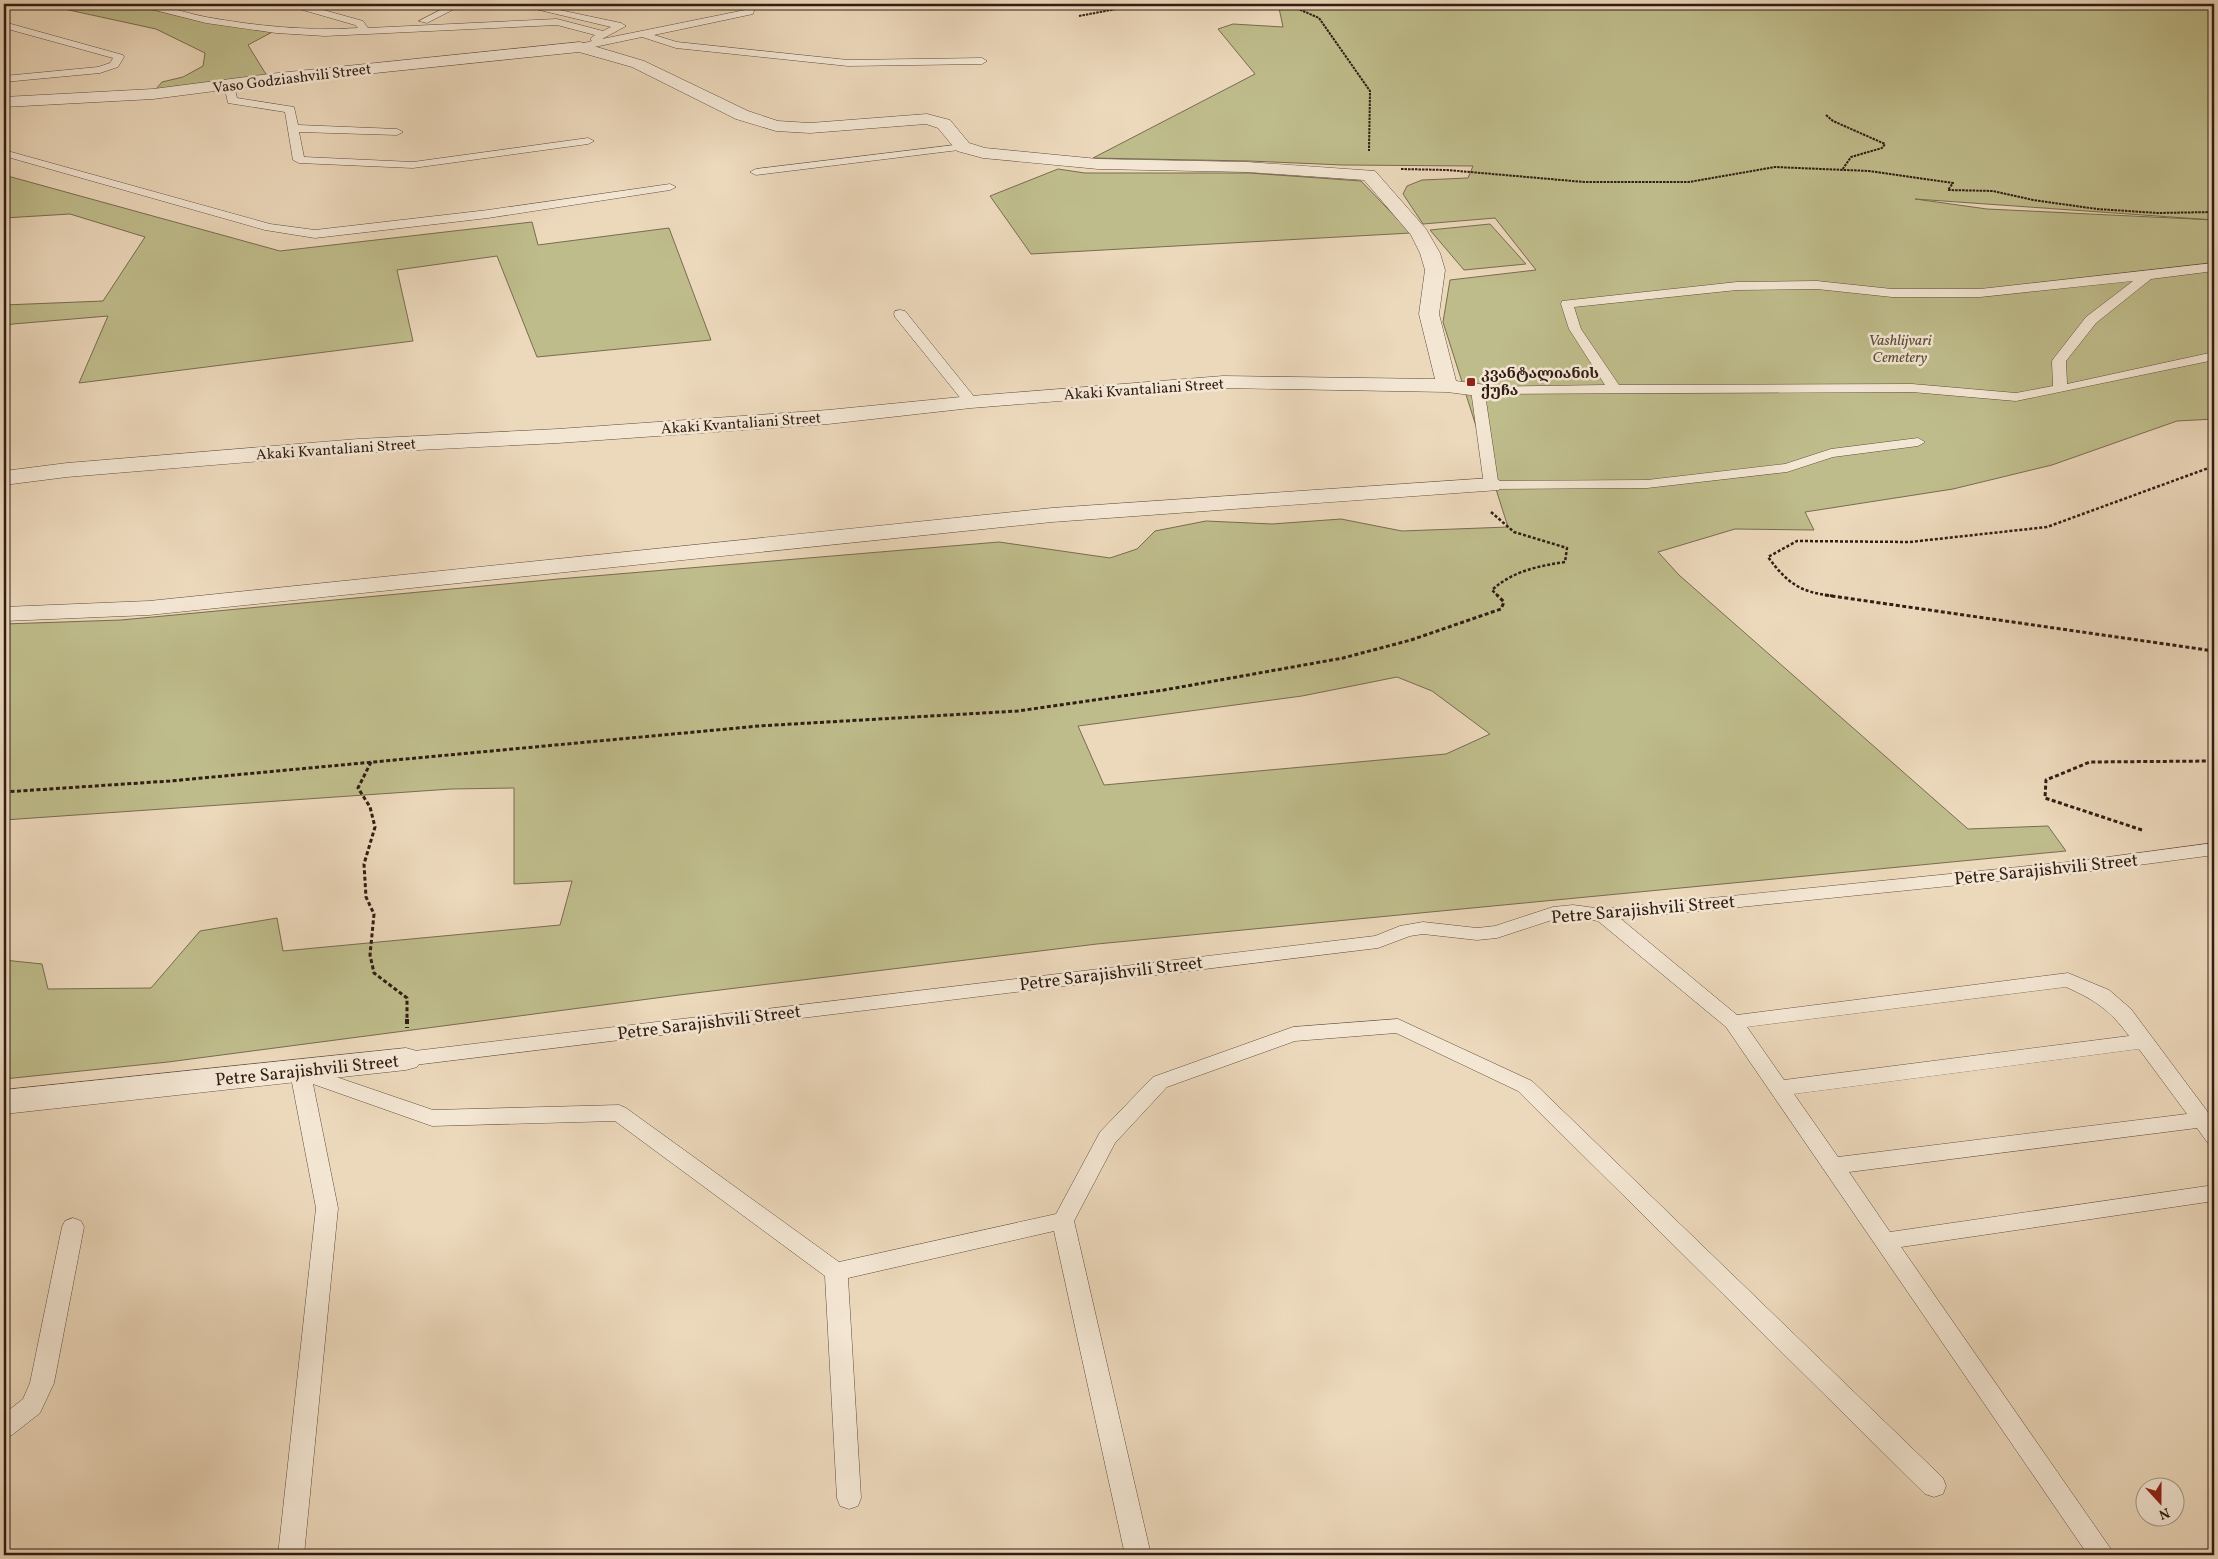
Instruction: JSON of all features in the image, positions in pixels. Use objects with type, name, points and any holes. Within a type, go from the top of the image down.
[{"type":"street","points":[[580,48],[638,64],[742,115],[776,126],[810,128],[928,119],[944,124],[963,147],[983,153],[1098,164],[1247,167],[1369,175],[1420,233],[1430,253],[1435,270],[1429,314],[1447,386]]},
{"type":"street","name":"Vaso Godziashvili Street","points":[[4,102],[153,94],[580,48]]},
{"type":"street","name":"Akaki Kvantaliani Street","points":[[4,478],[67,470],[329,449],[558,436],[828,417],[971,402],[1223,382],[1447,386],[1478,390]]},
{"type":"street","points":[[4,614],[149,608],[1052,515],[1483,486]]},
{"type":"street","name":"Petre Sarajishvili Street","points":[[4,1102],[300,1072],[406,1059]]},
{"type":"lane","points":[[136,4],[206,20],[276,30],[325,33],[557,22],[603,34]]},
{"type":"lane","points":[[292,4],[359,23],[364,31]]},
{"type":"lane","points":[[424,21],[459,4]]},
{"type":"lane","points":[[519,4],[621,26],[580,48]]},
{"type":"lane","points":[[580,48],[750,12],[751,4]]},
{"type":"lane","points":[[4,25],[118,57],[114,65],[100,70],[4,79]]},
{"type":"lane","points":[[645,35],[676,45],[848,63],[982,62]]},
{"type":"lane","points":[[229,85],[232,101],[290,109],[299,160],[403,165],[588,141]]},
{"type":"lane","points":[[292,128],[397,132]]},
{"type":"lane","points":[[756,172],[963,147]]},
{"type":"lane","points":[[4,153],[269,227],[315,234],[488,214],[670,187]]},
{"type":"lane","points":[[1614,388],[1574,329],[1567,304],[1737,286],[1817,285],[1892,293],[1980,293],[2147,276],[2214,267]]},
{"type":"lane","points":[[2060,389],[2059,361],[2091,320],[2147,276]]},
{"type":"lane","points":[[900,314],[971,402]]},
{"type":"lane","points":[[1918,442],[1830,453],[1787,468],[1647,484],[1483,486],[1478,390],[1912,388],[2016,397],[2214,356]]},
{"type":"lane","name":"Petre Sarajishvili Street","points":[[406,1059],[1378,942],[1407,930],[1423,928],[1477,934],[1497,932],[1553,913],[1573,911],[1603,915],[2078,867],[2214,849]]},
{"type":"lane","points":[[1603,915],[1733,1022],[2102,1555]]},
{"type":"lane","points":[[1733,1022],[2068,980],[2102,995],[2124,1014],[2208,1128]]},
{"type":"lane","points":[[1138,1555],[1063,1221],[1107,1138],[1160,1082],[1293,1034],[1398,1026],[1525,1086],[1934,1486]]},
{"type":"lane","points":[[1779,1088],[2144,1041]]},
{"type":"lane","points":[[300,1072],[432,1118],[619,1113],[836,1272],[1063,1221]]},
{"type":"lane","points":[[290,1555],[327,1208],[300,1072]]},
{"type":"lane","points":[[1833,1166],[2208,1128]]},
{"type":"lane","points":[[1885,1241],[2214,1193]]},
{"type":"lane","points":[[4,1428],[32,1406],[42,1383],[73,1227]]},
{"type":"lane","points":[[836,1272],[849,1498]]},
{"type":"path","points":[[1079,16],[1143,4]]},
{"type":"path","points":[[1287,4],[1319,18],[1370,91],[1369,175],[1397,169],[1447,170],[1584,182],[1689,182],[1775,167],[1869,170],[1953,183],[1948,190],[1993,191],[2033,200],[2097,209],[2158,213],[2214,212]]},
{"type":"path","points":[[1826,116],[1833,121],[1862,132],[1885,144],[1882,148],[1850,157],[1842,170]]},
{"type":"path","points":[[2214,466],[2047,528],[1910,542],[1797,541],[1768,557],[1783,577],[1809,593],[2214,651]]},
{"type":"path","points":[[4,792],[170,781],[759,726],[1018,711],[1164,690],[1343,658],[1411,640],[1502,609],[1504,602],[1492,590],[1498,584],[1523,571],[1565,562],[1567,548],[1514,532],[1490,512],[1483,486]]},
{"type":"path","points":[[2146,832],[2045,798],[2046,780],[2090,762],[2214,761]]},
{"type":"path","points":[[371,762],[358,788],[370,807],[375,827],[364,864],[366,897],[374,914],[370,955],[374,973],[407,998],[406,1059]]},
{"type":"green space","points":[[20,4],[136,4],[206,20],[276,30],[248,45],[267,76],[156,89],[162,82],[183,77],[203,66],[205,53],[156,29],[55,7]]},
{"type":"green space","name":"Vashlijvari Cemetery","points":[[1273,4],[2214,4],[2214,220],[2214,419],[2177,421],[2052,465],[1953,489],[1805,512],[1814,530],[1735,529],[1658,552],[1679,575],[1968,829],[2048,826],[2066,851],[1097,944],[679,995],[168,1062],[4,1079],[4,960],[42,964],[48,989],[151,988],[200,931],[277,918],[283,951],[560,925],[572,881],[514,884],[514,788],[451,789],[4,820],[4,624],[121,620],[558,579],[999,542],[1110,558],[1137,549],[1155,531],[1206,521],[1272,524],[1341,519],[1402,531],[1508,527],[1443,322],[1450,280],[1536,270],[1495,218],[1423,224],[1403,194],[1407,186],[1422,180],[1468,178],[1473,166],[1343,165],[1093,158],[1255,74],[1218,29],[1233,24],[1283,27],[1279,8]],"holes":[[[1915,199],[2214,220],[1987,209]],[[1397,677],[1432,691],[1490,734],[1446,754],[1104,785],[1078,726],[1302,696]]]},
{"type":"green space","points":[[1058,169],[1085,173],[1249,173],[1361,181],[1411,233],[1031,254],[990,196]]},
{"type":"green space","points":[[4,175],[280,251],[532,222],[538,245],[669,228],[711,340],[537,357],[497,256],[397,270],[413,341],[79,383],[108,316],[4,326],[4,305],[103,301],[145,237],[70,214],[4,218]]},
{"type":"green space","points":[[1490,224],[1526,264],[1464,270],[1430,230]]},
{"type":"place","name":"კვანტალიანის ქუჩა","points":[[1471,382]]}]
